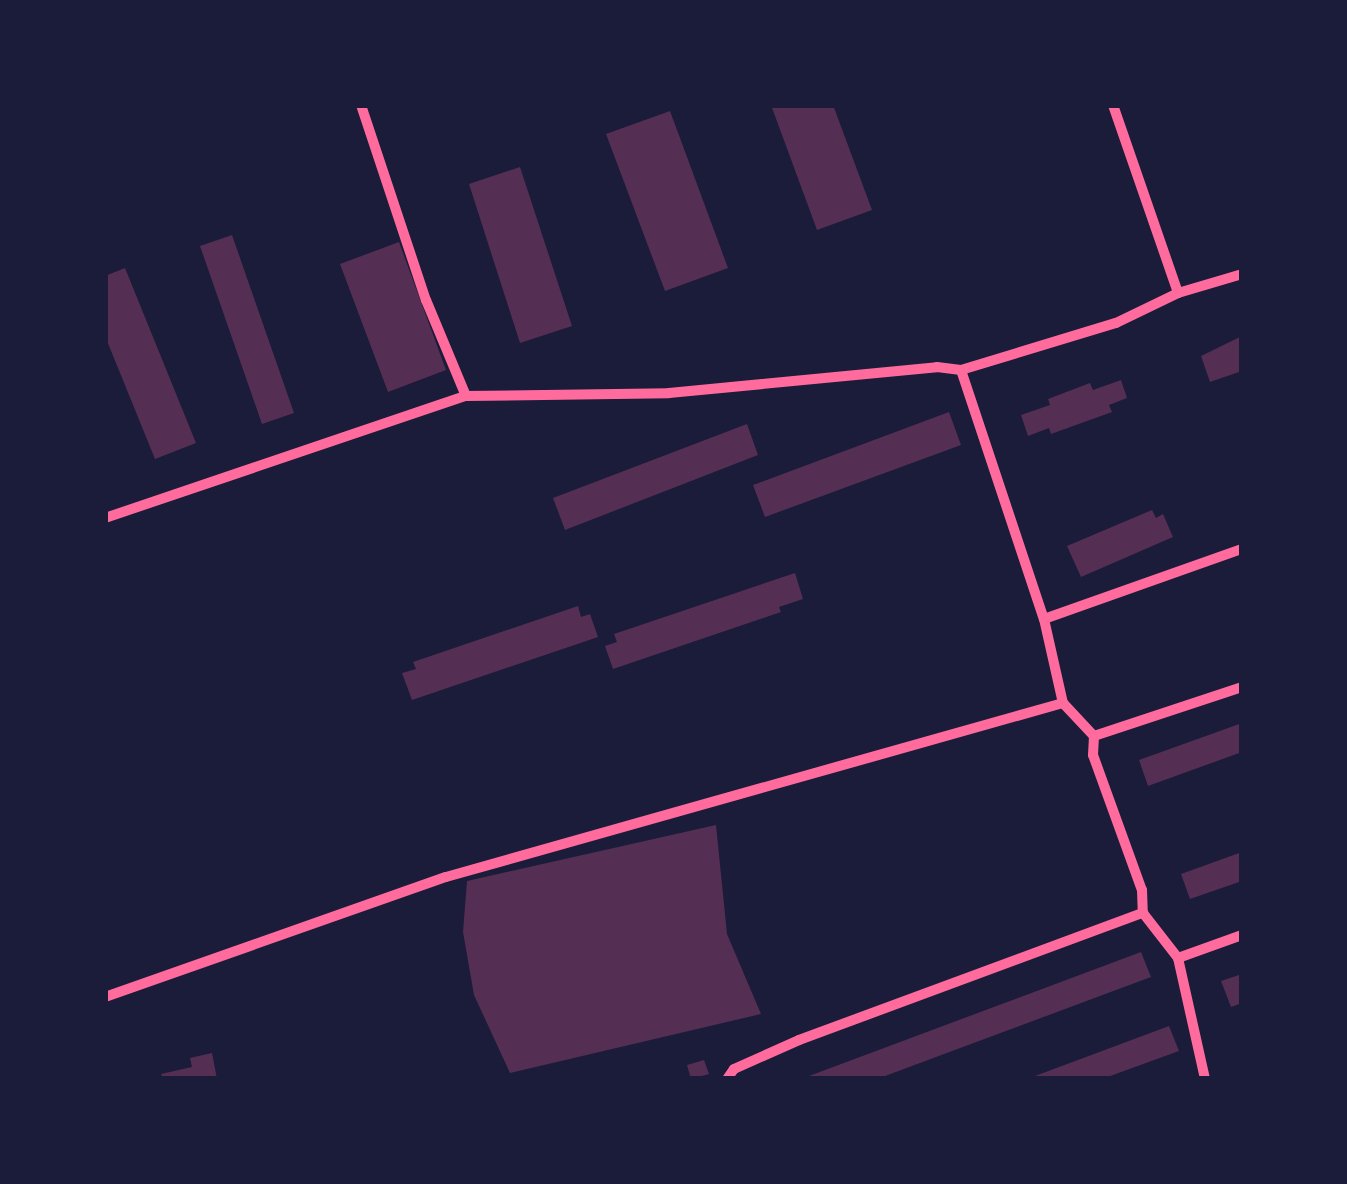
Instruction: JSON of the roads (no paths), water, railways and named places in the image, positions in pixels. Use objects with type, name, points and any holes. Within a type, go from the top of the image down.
[{"type":"street","points":[[361,105],[426,300],[466,396]]},
{"type":"street","points":[[1114,105],[1178,293]]},
{"type":"street","points":[[105,518],[466,396],[669,393],[937,367],[961,370],[1116,323],[1178,293],[1242,274]]},
{"type":"street","points":[[961,370],[1044,619],[1063,703],[1094,736],[1093,756],[1142,890],[1143,912],[1178,958],[1202,1078]]},
{"type":"street","points":[[1044,619],[1242,549]]},
{"type":"street","points":[[1094,736],[1242,687]]},
{"type":"street","points":[[105,997],[446,878],[1063,703]]},
{"type":"street","points":[[727,1079],[734,1069],[799,1040],[1143,912]]},
{"type":"street","points":[[1178,958],[1242,935]]}]
